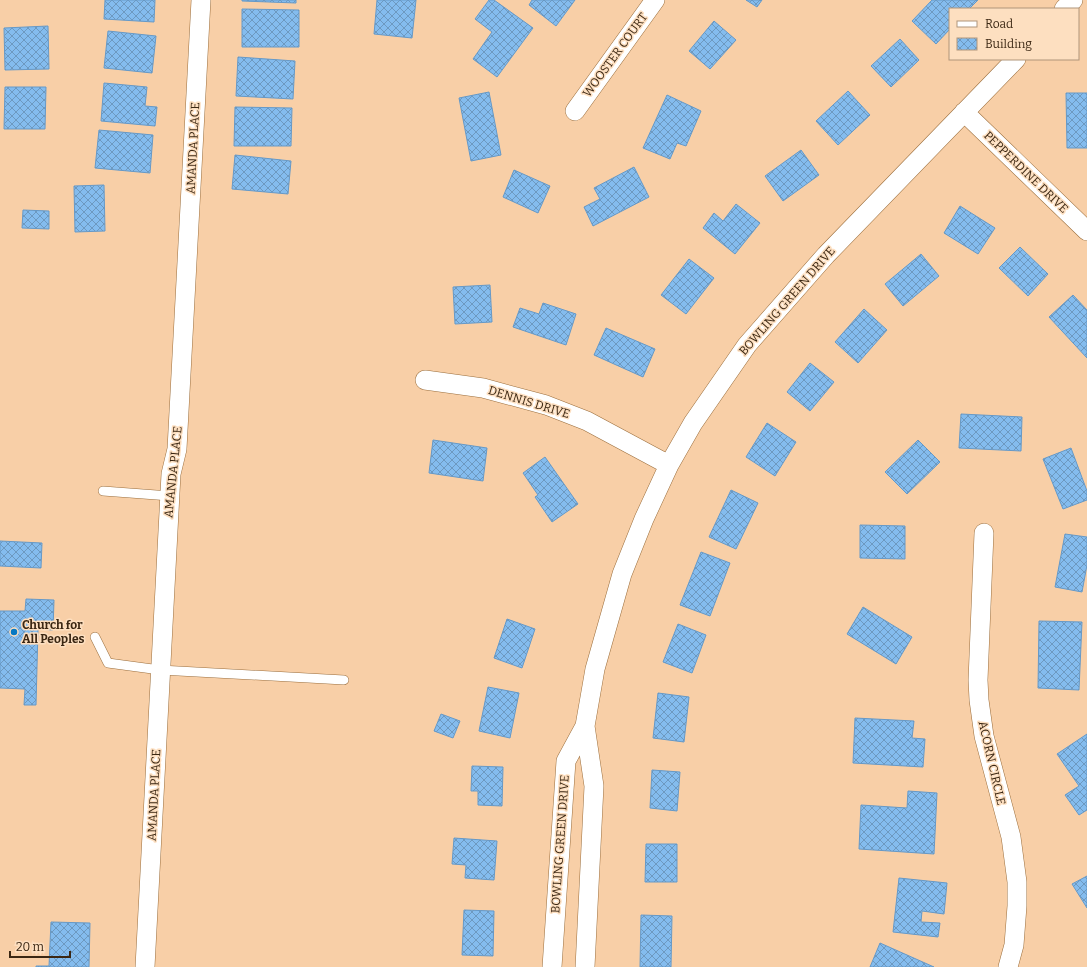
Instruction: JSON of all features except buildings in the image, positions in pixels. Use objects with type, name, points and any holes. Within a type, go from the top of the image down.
[{"type":"street","name":"AMANDA PLACE","points":[[145,967],[171,474],[177,449],[201,0]]},
{"type":"street","name":"WOOSTER COURT","points":[[575,111],[655,0]]},
{"type":"street","points":[[1065,8],[1073,0]]},
{"type":"street","name":"BOWLING GREEN DRIVE","points":[[585,967],[594,786],[585,726],[595,669],[622,574],[644,519],[669,465],[693,423],[747,344],[826,255],[1015,60]]},
{"type":"street","name":"PEPPERDINE DRIVE","points":[[964,112],[1087,232]]},
{"type":"street","name":"DENNIS DRIVE","points":[[425,380],[483,388],[546,405],[587,421],[669,465]]},
{"type":"street","name":"ACORN CIRCLE","points":[[984,532],[978,680],[979,700],[984,736],[1011,837],[1017,882],[1014,945],[1008,967]]},
{"type":"street","name":"BOWLING GREEN DRIVE","points":[[552,967],[566,761],[585,726]]},
{"type":"lane","points":[[103,490],[170,496]]},
{"type":"lane","points":[[95,637],[108,663],[160,670],[344,680]]},
{"type":"place","name":"Church for All Peoples","points":[[14,632]]}]
